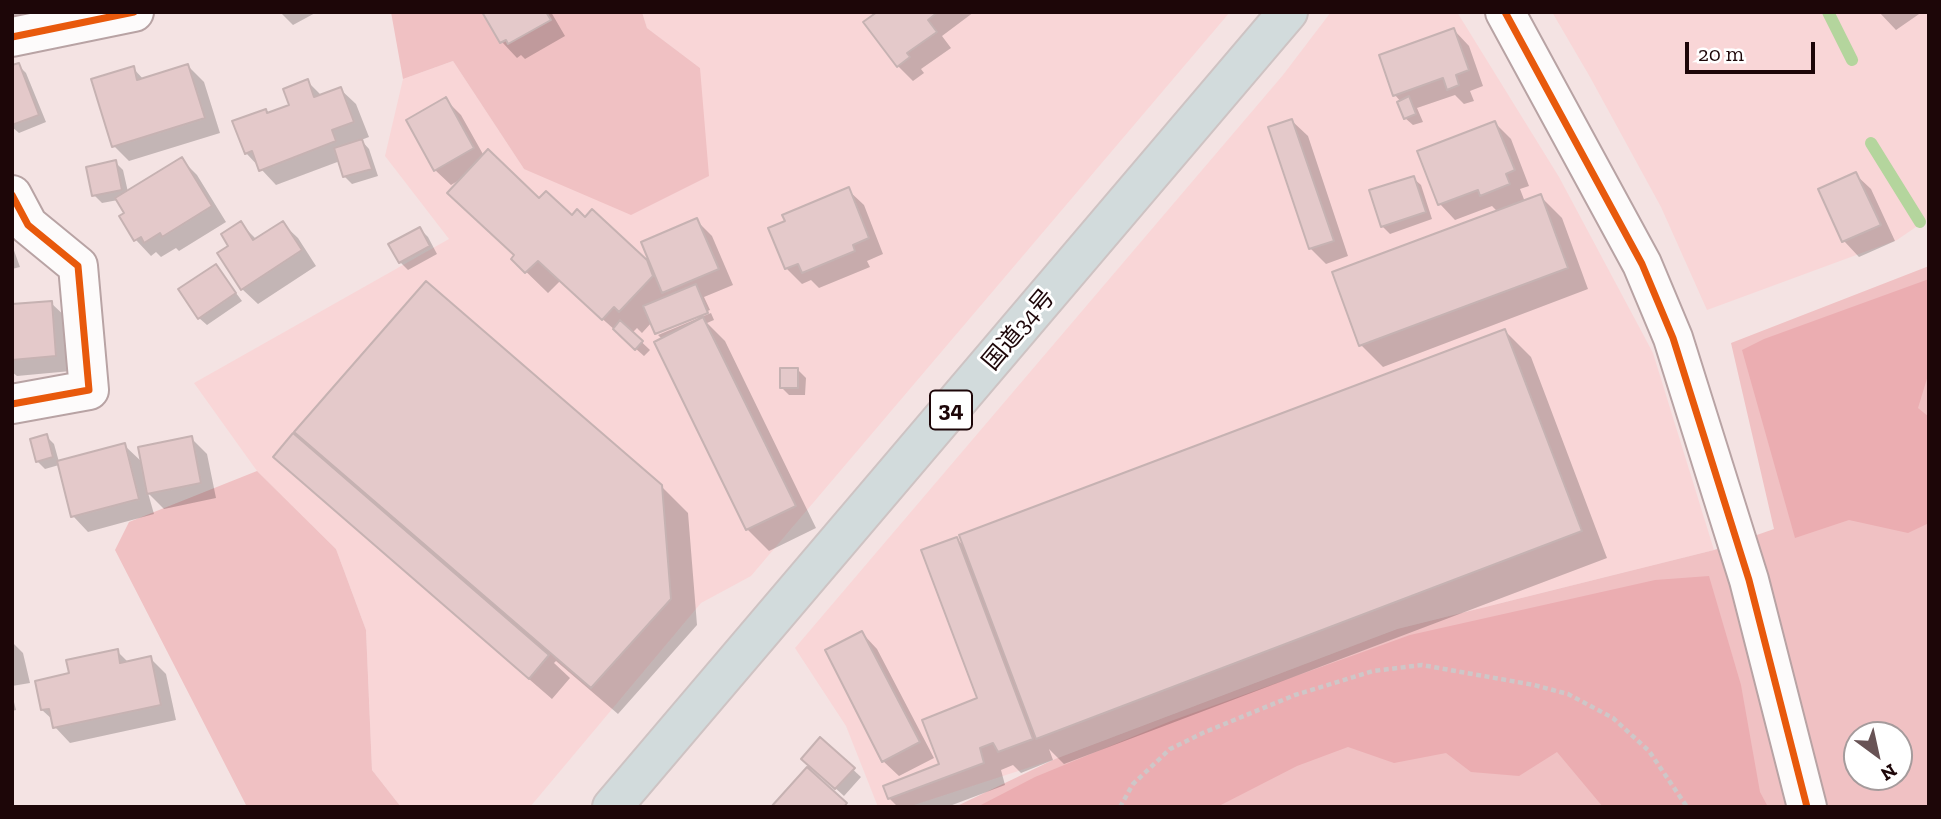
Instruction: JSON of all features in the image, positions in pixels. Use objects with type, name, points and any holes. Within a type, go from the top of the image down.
[{"type":"highway","name":"国道34号","points":[[612,807],[1288,12]]},
{"type":"street","points":[[12,37],[134,12]]},
{"type":"street","points":[[1505,12],[1642,264],[1673,338],[1749,580],[1807,807]]},
{"type":"street","points":[[12,195],[27,225],[78,266],[89,390],[12,404]]},
{"type":"path","points":[[1120,807],[1133,784],[1170,749],[1205,732],[1295,695],[1373,671],[1422,665],[1534,685],[1568,694],[1614,718],[1649,751],[1687,807]]},
{"type":"shaded area","points":[[391,12],[642,12],[647,28],[700,68],[709,176],[631,215],[524,169],[453,61],[403,79]]},
{"type":"shaded area","points":[[642,12],[1230,12],[751,576],[701,603],[530,807],[401,807],[372,770],[366,630],[336,549],[257,471],[194,383],[449,239],[385,156],[403,79],[453,61],[524,169],[700,68],[647,28]]},
{"type":"shaded area","points":[[1331,12],[1457,12],[1559,177],[1653,353],[1714,550],[1397,629],[1055,759],[908,807],[878,807],[846,726],[795,648],[1283,75]]},
{"type":"shaded area","points":[[1552,12],[1929,12],[1929,218],[1897,240],[1707,310],[1661,207]]},
{"type":"shaded area","points":[[1929,266],[1929,807],[955,807],[1055,759],[1397,629],[1714,550],[1774,529],[1731,343]]},
{"type":"shaded area","points":[[1929,279],[1929,372],[1918,408],[1929,417],[1929,523],[1908,533],[1849,520],[1795,538],[1742,350],[1764,339]]},
{"type":"shaded area","points":[[257,471],[336,549],[366,630],[372,770],[401,807],[247,807],[115,550],[129,522]]},
{"type":"shaded area","points":[[1709,576],[1741,685],[1760,792],[1768,807],[1603,807],[1557,752],[1519,776],[1471,772],[1446,753],[1394,763],[1348,747],[1297,766],[1217,807],[977,807],[1035,777],[1171,721],[1410,635],[1655,580]]},
{"type":"building","points":[[482,12],[546,12],[551,20],[508,44],[506,40],[500,43]]},
{"type":"building","points":[[877,12],[938,12],[928,20],[937,32],[907,53],[910,57],[897,67],[863,22]]},
{"type":"building","points":[[1454,28],[1469,70],[1456,75],[1459,85],[1447,90],[1443,78],[1393,96],[1379,55]]},
{"type":"building","points":[[19,63],[39,115],[12,125],[12,65]]},
{"type":"building","points":[[188,64],[205,118],[112,147],[91,79],[134,66],[137,80]]},
{"type":"building","points":[[308,79],[314,97],[341,87],[354,122],[332,130],[336,141],[259,171],[252,151],[245,154],[232,121],[266,109],[267,113],[289,105],[283,89]]},
{"type":"building","points":[[1409,96],[1416,114],[1404,119],[1397,102]]},
{"type":"building","points":[[446,97],[474,148],[434,171],[406,120]]},
{"type":"building","points":[[1292,119],[1334,241],[1309,249],[1268,127]]},
{"type":"building","points":[[1495,121],[1515,170],[1506,174],[1510,184],[1480,196],[1478,190],[1438,205],[1417,151]]},
{"type":"building","points":[[362,139],[372,169],[343,177],[334,148]]},
{"type":"building","points":[[488,149],[539,198],[546,191],[572,215],[577,209],[585,217],[592,209],[647,260],[653,276],[619,312],[614,307],[602,320],[538,261],[525,273],[511,259],[514,255],[447,193]]},
{"type":"building","points":[[182,157],[212,206],[162,237],[160,233],[144,243],[141,237],[134,241],[119,216],[124,213],[115,198]]},
{"type":"building","points":[[116,160],[122,190],[92,196],[86,167]]},
{"type":"building","points":[[1856,172],[1881,225],[1842,242],[1818,189]]},
{"type":"building","points":[[1414,176],[1426,212],[1381,227],[1369,190]]},
{"type":"building","points":[[849,187],[869,238],[853,245],[855,251],[802,273],[798,264],[785,269],[768,228],[785,221],[782,215]]},
{"type":"building","points":[[1541,194],[1568,268],[1359,346],[1332,272]]},
{"type":"building","points":[[697,218],[719,269],[662,293],[641,242]]},
{"type":"building","points":[[241,221],[253,240],[283,221],[302,250],[241,290],[217,253],[228,246],[221,234]]},
{"type":"building","points":[[420,227],[430,246],[399,263],[388,244]]},
{"type":"building","points":[[216,264],[236,293],[198,319],[178,289]]},
{"type":"building","points":[[426,281],[662,485],[671,599],[591,688],[294,432]]},
{"type":"building","points":[[696,284],[708,313],[655,334],[643,306]]},
{"type":"building","points":[[52,301],[56,356],[12,360],[12,304]]},
{"type":"building","points":[[703,317],[796,506],[746,530],[654,342]]},
{"type":"building","points":[[620,320],[643,341],[635,350],[613,329]]},
{"type":"building","points":[[1505,329],[1582,531],[1036,739],[959,535]]},
{"type":"building","points":[[780,368],[798,368],[798,388],[780,388]]},
{"type":"building","points":[[293,433],[549,655],[529,679],[273,457]]},
{"type":"building","points":[[47,434],[53,457],[36,462],[30,439]]},
{"type":"building","points":[[192,436],[201,483],[147,494],[138,447]]},
{"type":"building","points":[[125,443],[139,499],[71,517],[57,461]]},
{"type":"building","points":[[957,537],[1033,739],[998,752],[993,743],[980,748],[984,763],[888,799],[883,786],[939,764],[922,720],[977,698],[921,550]]},
{"type":"building","points":[[862,631],[920,742],[882,762],[825,650]]},
{"type":"building","points":[[118,649],[120,663],[151,656],[161,705],[53,728],[49,709],[41,710],[35,681],[69,673],[66,660]]},
{"type":"building","points":[[820,737],[855,768],[835,789],[801,759]]},
{"type":"building","points":[[807,767],[847,803],[844,807],[771,807]]},
{"type":"waterway","points":[[1828,12],[1852,60]]},
{"type":"waterway","points":[[1871,143],[1920,222]]},
{"type":"cycle path","points":[[12,37],[134,12]]},
{"type":"cycle path","points":[[1505,12],[1642,264],[1673,338],[1749,580],[1807,807]]},
{"type":"cycle path","points":[[12,195],[28,225],[78,266],[89,390],[12,404]]}]
